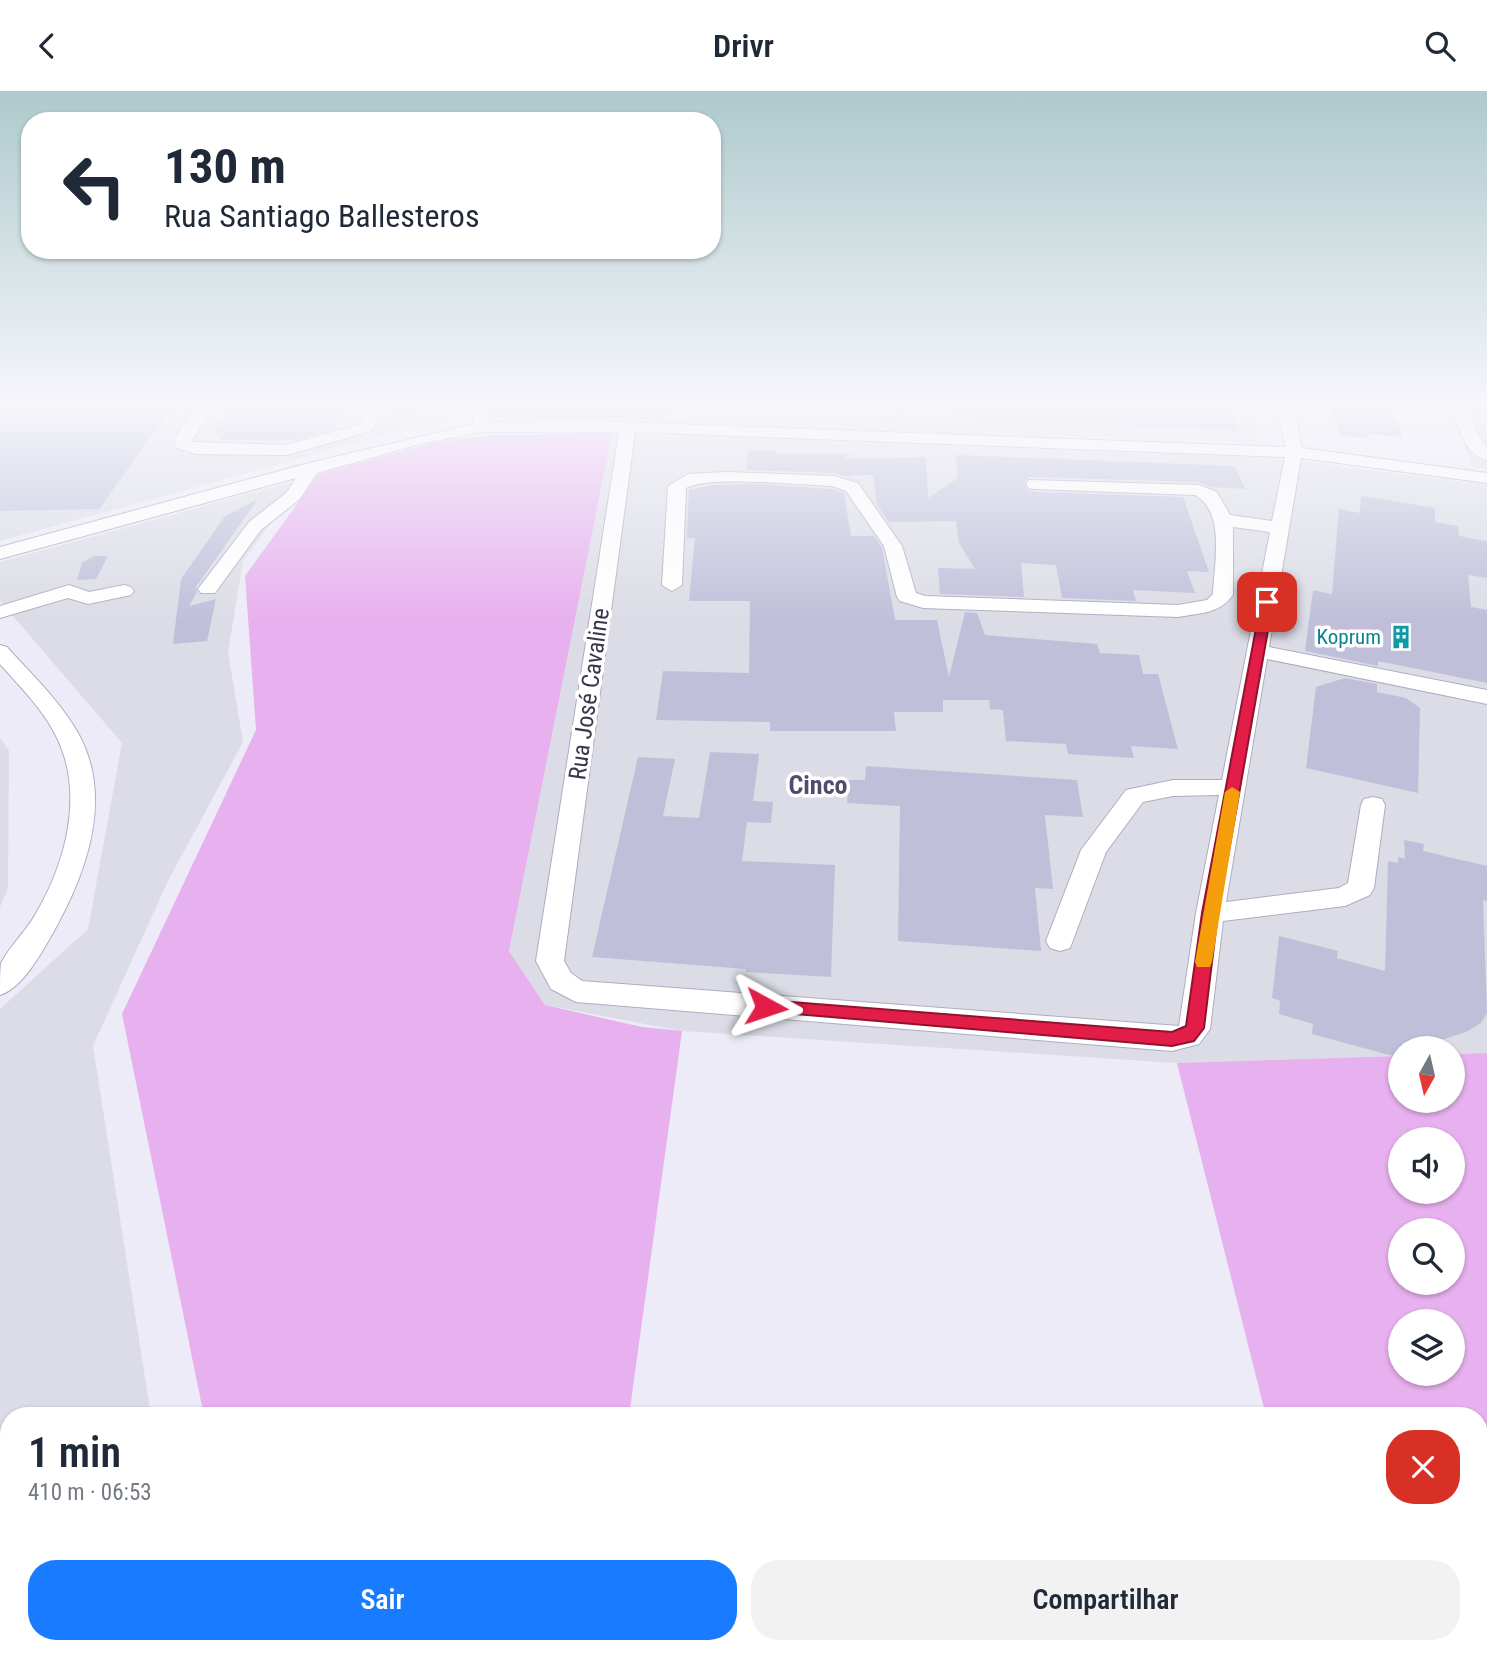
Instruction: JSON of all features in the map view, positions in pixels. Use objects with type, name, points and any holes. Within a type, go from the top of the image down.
[{"type":"street","points":[[0,553],[286,475]]},
{"type":"street","name":"Rua José Cavaline","points":[[621,475],[550,961],[561,981],[576,991],[1172,1039],[1188,1036],[1195,1028],[1210,913]]},
{"type":"street","points":[[1290,475],[1210,913],[1345,897],[1361,888],[1373,805]]},
{"type":"street","points":[[1464,475],[1487,478]]},
{"type":"street","points":[[672,585],[677,486],[688,479],[727,477],[834,481],[852,487],[893,545],[907,597],[923,602],[1178,611],[1213,605],[1223,595],[1224,520],[1217,499],[1209,493],[1199,490],[1035,484]]},
{"type":"street","points":[[1224,520],[1280,528]]},
{"type":"street","points":[[0,612],[69,591],[88,598],[124,591]]},
{"type":"street","points":[[0,651],[8,674],[53,713],[74,748],[82,782],[82,821],[72,863],[52,911],[14,968],[0,984]]},
{"type":"street","points":[[1258,651],[1487,697]]},
{"type":"street","points":[[1060,941],[1094,850],[1135,796],[1173,787],[1233,787]]},
{"type":"lane","points":[[208,589],[255,526],[294,495],[307,475]]},
{"type":"shaded area","points":[[0,475],[240,475],[0,541]]},
{"type":"shaded area","points":[[318,475],[604,475],[509,951],[545,1005],[642,1027],[682,1031],[630,1407],[202,1407],[122,1014],[256,730],[245,576]]},
{"type":"shaded area","points":[[604,475],[1408,475],[1487,485],[1487,1053],[1465,1054],[1465,1036],[1388,1036],[1388,1056],[1177,1063],[682,1031],[545,1005],[509,951]]},
{"type":"shaded area","points":[[303,479],[243,561],[228,652],[243,742],[168,881],[93,1046],[150,1407],[0,1407],[0,1009],[88,929],[122,743],[0,601],[0,562]]},
{"type":"shaded area","points":[[0,738],[9,751],[8,888],[0,907]]},
{"type":"shaded area","points":[[1487,1053],[1487,1407],[1264,1407],[1177,1063],[1388,1056],[1388,1113],[1465,1113],[1465,1054]]},
{"type":"building","points":[[0,475],[124,475],[99,509],[0,511]]},
{"type":"building","points":[[840,475],[927,475],[928,498],[958,478],[958,475],[1239,475],[1245,489],[1212,487],[1199,482],[1029,477],[1024,482],[1027,490],[1035,492],[1183,497],[1209,572],[1187,571],[1195,593],[1133,590],[1136,601],[1062,598],[1056,565],[1021,563],[1024,597],[940,594],[938,568],[975,569],[959,543],[956,521],[889,522],[877,505],[873,475]]},
{"type":"building","points":[[756,484],[831,489],[844,493],[851,536],[874,536],[882,547],[895,620],[937,620],[949,677],[965,612],[977,613],[985,635],[1097,644],[1100,653],[1139,655],[1143,674],[1158,674],[1178,749],[1131,746],[1134,758],[1068,754],[1066,744],[1006,741],[1003,710],[990,709],[989,700],[943,700],[943,712],[894,712],[896,731],[770,731],[770,722],[656,720],[663,671],[749,673],[750,601],[689,601],[695,538],[687,538],[689,490],[713,485]]},
{"type":"building","points":[[1361,496],[1435,508],[1435,522],[1458,526],[1459,536],[1487,541],[1487,578],[1468,575],[1471,607],[1487,610],[1487,683],[1378,661],[1378,666],[1305,651],[1313,590],[1332,594],[1339,509],[1360,513]]},
{"type":"building","points":[[257,500],[196,587],[197,592],[189,606],[216,599],[207,641],[173,644],[181,579],[225,516]]},
{"type":"building","points":[[94,556],[108,556],[96,579],[77,580],[82,563]]},
{"type":"building","points":[[1345,678],[1377,684],[1377,692],[1406,698],[1420,708],[1418,793],[1306,768],[1316,687]]},
{"type":"building","points":[[710,752],[759,754],[753,801],[773,802],[771,823],[747,822],[742,861],[835,865],[831,977],[746,972],[746,969],[592,957],[638,757],[675,759],[663,816],[699,818]]},
{"type":"building","points":[[866,766],[1077,780],[1083,817],[1045,815],[1053,889],[1035,888],[1041,951],[898,941],[900,806],[847,803],[849,780],[865,780]]},
{"type":"building","points":[[1404,840],[1424,844],[1423,851],[1487,866],[1487,901],[1483,900],[1487,1013],[1481,1023],[1454,1036],[1388,1036],[1388,1055],[1312,1034],[1313,1024],[1279,1014],[1280,1001],[1272,998],[1279,936],[1338,951],[1337,958],[1385,971],[1388,861],[1398,863],[1398,857],[1405,859]]},
{"type":"slow traffic","points":[[1204,962],[1232,792]]},
{"type":"place","name":"Koprum","points":[[1401,637]]},
{"type":"district","name":"Cinco","points":[[818,785]]},
{"type":"route","points":[[766,1007],[1172,1039],[1188,1036],[1195,1028],[1210,913],[1267,602]]}]
